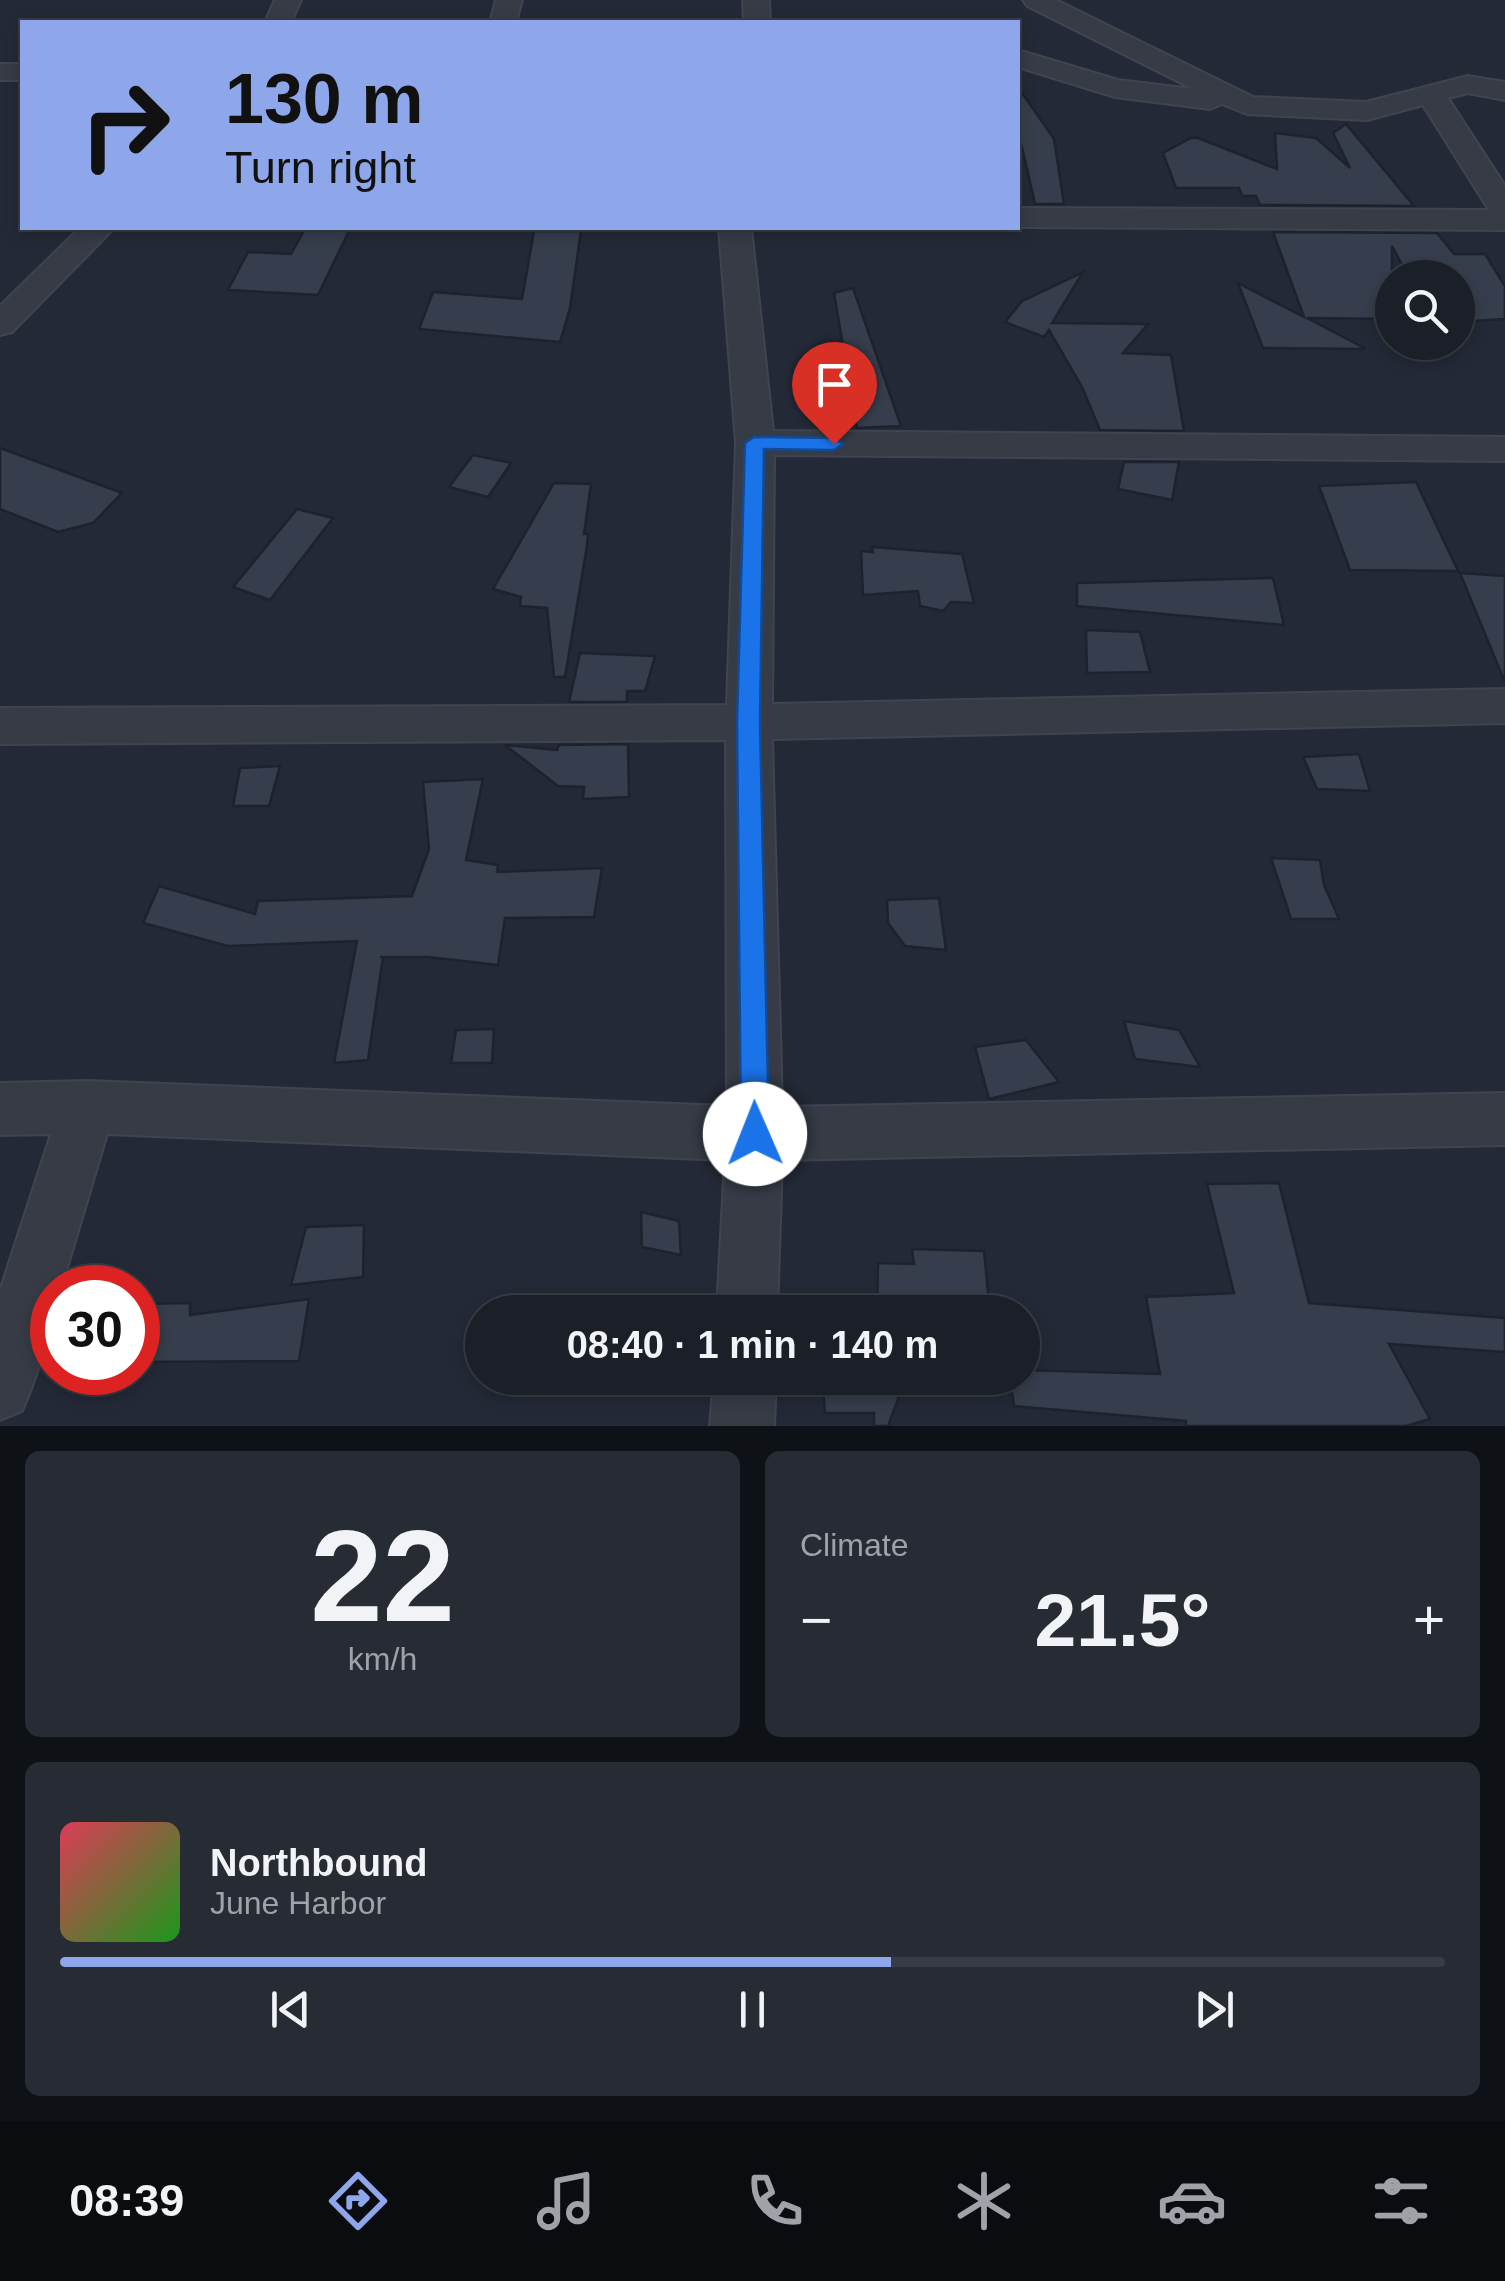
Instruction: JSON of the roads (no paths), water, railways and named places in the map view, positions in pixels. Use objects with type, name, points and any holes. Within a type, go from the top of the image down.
[{"type":"street","points":[[1036,0],[1247,105]]},
{"type":"street","points":[[1020,59],[1114,88],[1247,105],[1368,111],[1468,84],[1505,91]]},
{"type":"street","points":[[1431,94],[1505,211]]},
{"type":"street","points":[[1020,218],[1505,220]]},
{"type":"street","points":[[0,325],[96,230]]},
{"type":"street","points":[[735,230],[754,443],[749,722],[755,1134],[749,1295]]},
{"type":"street","points":[[754,443],[1505,449]]},
{"type":"street","points":[[0,726],[749,722],[1505,706]]},
{"type":"street","points":[[0,1389],[88,1107]]},
{"type":"street","points":[[0,1109],[88,1107],[755,1134],[1505,1119]]},
{"type":"street","points":[[742,1426],[743,1395]]}]
